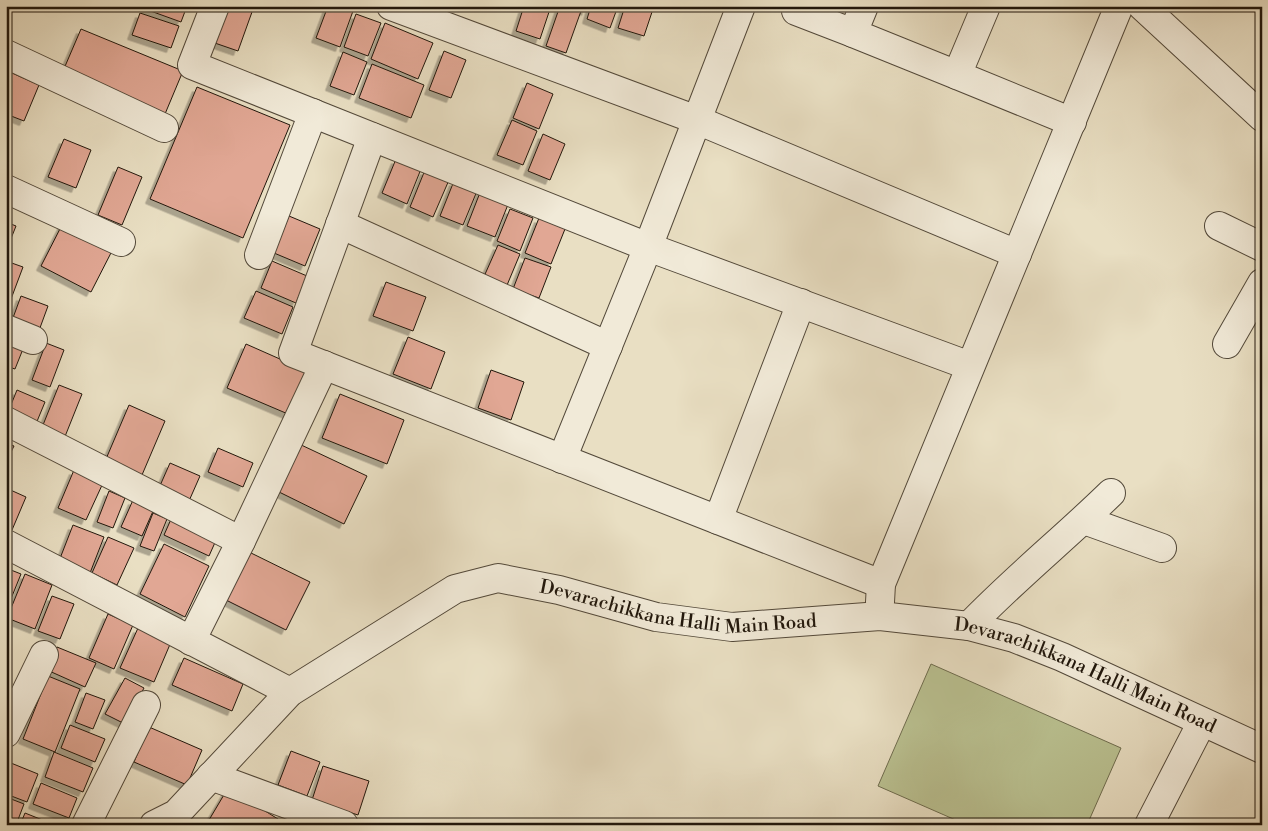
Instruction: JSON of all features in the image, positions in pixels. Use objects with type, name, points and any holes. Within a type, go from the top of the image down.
[{"type":"street","points":[[215,6],[192,65],[648,247],[970,366]]},
{"type":"street","points":[[391,6],[697,120],[1017,254]]},
{"type":"street","points":[[562,459],[648,247],[741,6]]},
{"type":"street","points":[[853,33],[864,6]]},
{"type":"street","points":[[957,75],[986,6]]},
{"type":"street","points":[[880,616],[880,584],[1120,6]]},
{"type":"street","points":[[1142,6],[1262,117]]},
{"type":"street","points":[[796,11],[1072,122]]},
{"type":"street","points":[[6,54],[164,128]]},
{"type":"street","points":[[259,255],[313,113]]},
{"type":"street","points":[[372,137],[293,353],[880,584]]},
{"type":"street","points":[[6,189],[121,242]]},
{"type":"street","points":[[340,224],[608,346]]},
{"type":"street","points":[[1219,226],[1262,247]]},
{"type":"street","points":[[1227,344],[1252,322],[1262,284]]},
{"type":"street","points":[[718,520],[801,304]]},
{"type":"street","points":[[6,329],[33,340]]},
{"type":"street","points":[[191,641],[241,542],[324,365]]},
{"type":"street","points":[[6,420],[241,542]]},
{"type":"street","points":[[969,626],[988,606],[1084,520],[1111,493]]},
{"type":"street","points":[[1084,520],[1162,548]]},
{"type":"street","points":[[6,544],[290,692]]},
{"type":"street","name":"Devarachikkana Halli Main Road","points":[[154,825],[176,814],[290,692],[455,589],[498,578],[559,590],[656,617],[732,627],[880,616],[969,626],[1014,638],[1062,657],[1262,749]]},
{"type":"street","points":[[6,733],[44,655]]},
{"type":"street","points":[[86,825],[146,705]]},
{"type":"street","points":[[1149,825],[1202,722]]},
{"type":"street","points":[[211,776],[289,815],[344,825]]},
{"type":"green space","points":[[931,664],[1121,748],[1087,825],[967,825],[878,786]]},
{"type":"building","points":[[146,6],[187,6],[181,22],[145,9]]},
{"type":"building","points":[[222,6],[238,6],[252,12],[238,51],[209,41]]},
{"type":"building","points":[[328,6],[341,6],[353,11],[340,47],[316,38]]},
{"type":"building","points":[[524,6],[551,6],[540,39],[516,31]]},
{"type":"building","points":[[560,6],[567,6],[581,11],[566,53],[546,46]]},
{"type":"building","points":[[573,6],[587,6],[586,11]]},
{"type":"building","points":[[591,6],[618,6],[610,28],[587,19]]},
{"type":"building","points":[[625,6],[654,6],[644,36],[618,28]]},
{"type":"building","points":[[140,13],[179,26],[171,48],[132,35]]},
{"type":"building","points":[[356,14],[381,23],[368,56],[344,47]]},
{"type":"building","points":[[385,23],[433,43],[418,79],[371,59]]},
{"type":"building","points":[[81,29],[183,71],[165,114],[63,71]]},
{"type":"building","points":[[444,51],[466,60],[451,98],[429,90]]},
{"type":"building","points":[[343,52],[367,62],[354,95],[330,86]]},
{"type":"building","points":[[372,64],[424,85],[411,118],[359,98]]},
{"type":"building","points":[[12,73],[39,85],[24,121],[6,114],[6,87]]},
{"type":"building","points":[[527,83],[553,94],[539,129],[513,118]]},
{"type":"building","points":[[197,87],[290,125],[243,238],[150,199]]},
{"type":"building","points":[[512,120],[537,131],[523,165],[497,155]]},
{"type":"building","points":[[543,134],[565,144],[550,180],[528,171]]},
{"type":"building","points":[[64,139],[91,150],[76,188],[48,177]]},
{"type":"building","points":[[396,159],[421,169],[407,204],[382,193]]},
{"type":"building","points":[[118,167],[142,177],[122,225],[98,215]]},
{"type":"building","points":[[425,170],[449,180],[433,217],[410,207]]},
{"type":"building","points":[[454,181],[477,191],[463,225],[440,216]]},
{"type":"building","points":[[481,190],[509,202],[495,237],[467,226]]},
{"type":"building","points":[[510,209],[533,218],[520,251],[497,241]]},
{"type":"building","points":[[289,216],[320,229],[305,266],[274,253]]},
{"type":"building","points":[[539,218],[565,229],[551,264],[525,253]]},
{"type":"building","points":[[64,221],[114,247],[91,292],[41,266]]},
{"type":"building","points":[[6,222],[16,226],[6,251]]},
{"type":"building","points":[[498,245],[520,254],[505,290],[482,281]]},
{"type":"building","points":[[525,258],[551,267],[539,298],[513,289]]},
{"type":"building","points":[[6,261],[23,267],[8,307],[6,307]]},
{"type":"building","points":[[272,261],[307,276],[296,303],[261,288]]},
{"type":"building","points":[[386,282],[426,297],[413,331],[373,316]]},
{"type":"building","points":[[256,291],[293,307],[282,334],[244,318]]},
{"type":"building","points":[[21,296],[48,306],[37,336],[10,326]]},
{"type":"building","points":[[6,337],[25,344],[15,369],[6,366]]},
{"type":"building","points":[[408,337],[445,352],[431,389],[393,374]]},
{"type":"building","points":[[46,343],[64,350],[50,387],[32,380]]},
{"type":"building","points":[[246,344],[307,371],[288,414],[227,388]]},
{"type":"building","points":[[491,370],[524,382],[511,420],[478,408]]},
{"type":"building","points":[[59,385],[82,394],[64,439],[41,430]]},
{"type":"building","points":[[17,390],[45,402],[33,431],[6,417]]},
{"type":"building","points":[[340,394],[404,420],[387,464],[322,438]]},
{"type":"building","points":[[129,405],[165,421],[139,482],[103,466]]},
{"type":"building","points":[[6,443],[14,446],[6,462]]},
{"type":"building","points":[[297,443],[367,476],[344,524],[275,490]]},
{"type":"building","points":[[218,448],[253,463],[243,487],[208,472]]},
{"type":"building","points":[[170,463],[200,476],[185,510],[155,497]]},
{"type":"building","points":[[74,470],[103,483],[86,520],[58,508]]},
{"type":"building","points":[[6,488],[26,497],[12,530],[6,527]]},
{"type":"building","points":[[109,491],[125,498],[113,528],[97,522]]},
{"type":"building","points":[[133,500],[154,509],[142,536],[121,527]]},
{"type":"building","points":[[153,513],[167,519],[154,551],[140,546]]},
{"type":"building","points":[[172,517],[217,538],[209,556],[164,535]]},
{"type":"building","points":[[73,525],[104,537],[90,573],[59,561]]},
{"type":"building","points":[[108,537],[134,548],[117,585],[92,573]]},
{"type":"building","points":[[164,544],[209,566],[185,617],[140,594]]},
{"type":"building","points":[[249,552],[310,582],[286,630],[226,600]]},
{"type":"building","points":[[6,568],[21,574],[6,611]]},
{"type":"building","points":[[25,574],[52,585],[35,629],[7,618]]},
{"type":"building","points":[[52,596],[74,604],[60,639],[38,631]]},
{"type":"building","points":[[108,614],[133,625],[114,669],[89,658]]},
{"type":"building","points":[[138,628],[171,642],[154,682],[120,668]]},
{"type":"building","points":[[57,647],[96,663],[85,687],[47,670]]},
{"type":"building","points":[[184,658],[243,684],[232,711],[172,685]]},
{"type":"building","points":[[48,676],[80,689],[55,752],[23,739]]},
{"type":"building","points":[[125,678],[144,688],[125,724],[105,714]]},
{"type":"building","points":[[6,686],[13,690],[6,703]]},
{"type":"building","points":[[86,693],[105,700],[93,729],[75,722]]},
{"type":"building","points":[[70,725],[105,739],[95,762],[61,748]]},
{"type":"building","points":[[149,727],[202,750],[187,785],[134,762]]},
{"type":"building","points":[[291,751],[320,762],[307,796],[278,785]]},
{"type":"building","points":[[54,752],[93,768],[83,792],[45,777]]},
{"type":"building","points":[[6,761],[38,774],[27,802],[6,794]]},
{"type":"building","points":[[323,766],[369,781],[358,815],[312,800]]},
{"type":"building","points":[[41,783],[77,798],[69,818],[33,804]]},
{"type":"building","points":[[228,788],[278,819],[274,825],[206,825]]},
{"type":"building","points":[[6,797],[24,804],[16,825],[6,825]]},
{"type":"building","points":[[25,813],[55,825],[20,825]]}]
